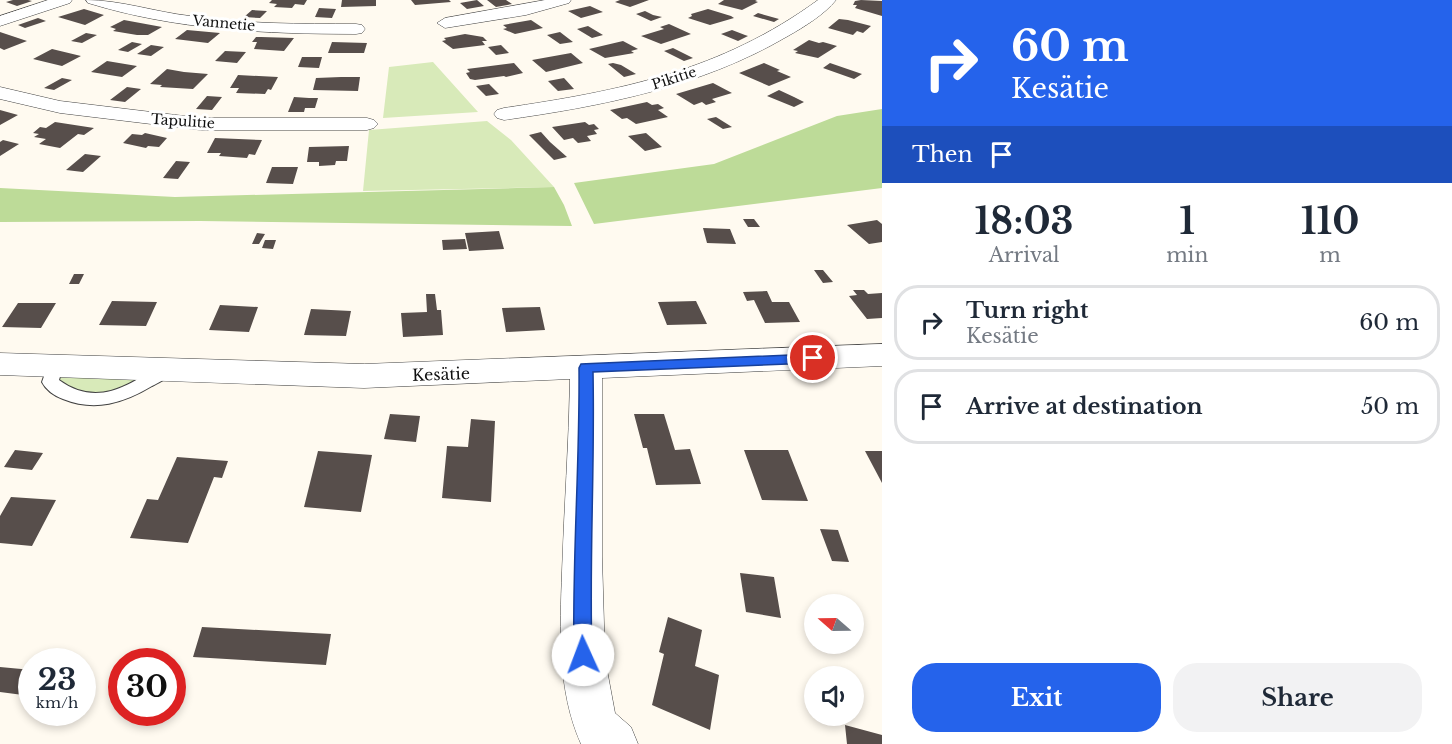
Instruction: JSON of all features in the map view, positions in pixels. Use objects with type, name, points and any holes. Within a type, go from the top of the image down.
[{"type":"street","points":[[0,21],[64,0]]},
{"type":"street","name":"Vannetie","points":[[94,0],[148,14],[199,22],[270,27],[356,29]]},
{"type":"street","points":[[445,23],[526,10],[563,0]]},
{"type":"street","name":"Pikitie","points":[[504,114],[573,104],[674,80],[713,66],[784,32],[828,0]]},
{"type":"street","name":"Tapulitie","points":[[0,93],[60,107],[201,124],[368,124]]},
{"type":"street","name":"Kesätie","points":[[0,364],[364,376],[882,355]]},
{"type":"street","points":[[586,368],[587,442],[581,588],[583,655],[588,693],[596,727],[614,744]]},
{"type":"green space","points":[[433,62],[478,112],[383,118],[389,67]]},
{"type":"green space","points":[[882,109],[882,188],[594,224],[574,183],[714,164],[837,116]]},
{"type":"green space","points":[[487,121],[511,140],[554,187],[363,191],[369,130]]},
{"type":"green space","points":[[554,187],[572,226],[200,221],[0,222],[0,188],[175,197]]},
{"type":"green space","points":[[55,366],[166,369],[107,399],[60,392]]},
{"type":"building","points":[[272,0],[307,0],[304,5],[295,4],[292,8],[274,7],[277,4],[269,3]]},
{"type":"building","points":[[342,0],[376,0],[376,6],[341,7]]},
{"type":"building","points":[[411,0],[449,0],[451,2],[415,5]]},
{"type":"building","points":[[477,0],[484,6],[467,9],[460,3]]},
{"type":"building","points":[[487,0],[506,0],[512,4],[496,7]]},
{"type":"building","points":[[649,0],[630,7],[615,2]]},
{"type":"building","points":[[724,0],[757,0],[755,1],[758,2],[742,10],[718,4]]},
{"type":"building","points":[[32,1],[17,6],[6,2]]},
{"type":"building","points":[[855,1],[882,1],[882,16],[855,8],[857,5],[853,5]]},
{"type":"building","points":[[590,6],[603,12],[581,18],[568,11]]},
{"type":"building","points":[[319,8],[336,9],[332,18],[315,17]]},
{"type":"building","points":[[84,9],[104,15],[85,25],[58,17]]},
{"type":"building","points":[[708,9],[734,18],[710,25],[688,18],[692,16],[691,14]]},
{"type":"building","points":[[252,10],[267,11],[260,18],[244,17]]},
{"type":"building","points":[[645,11],[662,17],[651,21],[636,14]]},
{"type":"building","points":[[758,13],[779,19],[774,22],[753,16]]},
{"type":"building","points":[[38,18],[46,21],[25,28],[18,25]]},
{"type":"building","points":[[839,19],[871,26],[863,33],[857,31],[853,35],[828,28]]},
{"type":"building","points":[[124,20],[162,27],[148,35],[137,35],[113,31],[116,29],[110,27]]},
{"type":"building","points":[[531,20],[543,28],[515,34],[503,29],[507,28],[503,25]]},
{"type":"building","points":[[669,24],[691,34],[661,44],[641,36],[664,29],[660,27]]},
{"type":"building","points":[[588,26],[603,35],[592,38],[577,29]]},
{"type":"building","points":[[187,30],[220,33],[208,43],[175,39]]},
{"type":"building","points":[[732,30],[748,36],[738,41],[721,34]]},
{"type":"building","points":[[0,32],[27,41],[4,50],[0,48]]},
{"type":"building","points":[[560,32],[573,42],[560,44],[547,35]]},
{"type":"building","points":[[86,33],[97,35],[82,43],[71,41]]},
{"type":"building","points":[[465,34],[483,37],[487,41],[482,41],[485,45],[453,49],[442,41],[446,40],[444,38]]},
{"type":"building","points":[[256,37],[294,38],[284,51],[254,49],[257,42],[252,42]]},
{"type":"building","points":[[809,40],[837,46],[818,58],[795,53],[798,51],[793,50]]},
{"type":"building","points":[[623,41],[638,49],[631,51],[634,53],[605,58],[589,49]]},
{"type":"building","points":[[132,42],[142,44],[128,52],[118,50]]},
{"type":"building","points":[[332,42],[367,43],[364,53],[328,53]]},
{"type":"building","points":[[151,45],[164,47],[151,56],[137,54]]},
{"type":"building","points":[[501,45],[509,53],[496,55],[488,47]]},
{"type":"building","points":[[673,48],[693,58],[684,61],[664,51]]},
{"type":"building","points":[[52,49],[81,56],[62,66],[33,59]]},
{"type":"building","points":[[225,51],[246,52],[237,63],[215,61]]},
{"type":"building","points":[[571,53],[583,63],[546,72],[532,60]]},
{"type":"building","points":[[302,57],[322,57],[319,68],[298,67]]},
{"type":"building","points":[[107,61],[137,66],[122,77],[91,72]]},
{"type":"building","points":[[514,63],[523,73],[475,80],[470,79],[466,73],[470,72],[467,69]]},
{"type":"building","points":[[613,63],[636,74],[624,77],[608,64]]},
{"type":"building","points":[[764,63],[791,77],[769,86],[739,73]]},
{"type":"building","points":[[830,63],[862,74],[854,79],[823,68]]},
{"type":"building","points":[[167,69],[208,74],[193,89],[160,87],[162,85],[150,84]]},
{"type":"building","points":[[238,75],[278,77],[271,90],[268,89],[265,94],[236,93],[239,88],[230,88]]},
{"type":"building","points":[[360,77],[358,91],[313,90],[316,78]]},
{"type":"building","points":[[62,78],[72,80],[54,90],[44,88]]},
{"type":"building","points":[[564,78],[574,89],[558,91],[548,81]]},
{"type":"building","points":[[713,83],[732,93],[712,99],[716,102],[706,105],[702,102],[694,105],[676,94]]},
{"type":"building","points":[[489,84],[499,94],[486,96],[476,86]]},
{"type":"building","points":[[127,87],[141,89],[125,102],[110,100]]},
{"type":"building","points":[[779,90],[804,102],[794,107],[767,96]]},
{"type":"building","points":[[207,96],[222,97],[212,110],[196,109]]},
{"type":"building","points":[[294,97],[318,98],[315,108],[305,108],[304,112],[288,112]]},
{"type":"building","points":[[647,102],[664,108],[658,110],[668,117],[636,124],[627,118],[622,119],[610,110]]},
{"type":"building","points":[[0,110],[18,115],[0,125]]},
{"type":"building","points":[[716,117],[732,127],[723,129],[707,119]]},
{"type":"building","points":[[55,122],[94,128],[84,135],[78,134],[60,148],[39,144],[46,139],[34,137],[39,134],[33,133],[40,127],[46,128]]},
{"type":"building","points":[[585,122],[589,125],[594,124],[599,129],[594,130],[597,134],[587,136],[591,141],[578,143],[573,138],[564,140],[552,127]]},
{"type":"building","points":[[541,132],[567,157],[554,160],[529,135]]},
{"type":"building","points":[[145,133],[167,138],[159,147],[148,146],[146,148],[123,143],[132,134]]},
{"type":"building","points":[[646,133],[662,147],[645,151],[628,136]]},
{"type":"building","points":[[215,138],[262,140],[255,155],[249,154],[247,158],[207,153]]},
{"type":"building","points":[[3,140],[19,144],[0,156],[0,142]]},
{"type":"building","points":[[349,146],[347,161],[336,161],[335,165],[319,166],[319,162],[307,162],[309,147]]},
{"type":"building","points":[[85,154],[101,156],[83,172],[66,170]]},
{"type":"building","points":[[176,161],[190,162],[178,179],[163,178]]},
{"type":"building","points":[[272,167],[298,167],[293,184],[266,183]]},
{"type":"building","points":[[743,219],[754,219],[760,227],[748,227]]},
{"type":"building","points":[[877,220],[882,224],[882,242],[869,244],[847,225]]},
{"type":"building","points":[[703,228],[730,229],[736,244],[707,243]]},
{"type":"building","points":[[499,231],[504,249],[469,251],[465,233]]},
{"type":"building","points":[[257,233],[265,234],[259,244],[252,244]]},
{"type":"building","points":[[465,239],[467,249],[443,250],[442,240]]},
{"type":"building","points":[[265,240],[276,240],[273,249],[262,248]]},
{"type":"building","points":[[814,270],[823,270],[833,282],[823,283]]},
{"type":"building","points":[[74,274],[84,274],[79,284],[69,284]]},
{"type":"building","points":[[853,290],[864,290],[868,294],[882,293],[882,318],[867,319],[849,296],[857,295]]},
{"type":"building","points":[[767,291],[772,302],[789,302],[800,322],[765,323],[754,300],[747,301],[743,292]]},
{"type":"building","points":[[426,294],[435,294],[437,310],[441,310],[443,335],[403,337],[401,313],[427,312]]},
{"type":"building","points":[[112,301],[157,302],[146,326],[99,325]]},
{"type":"building","points":[[696,301],[707,324],[667,325],[658,302]]},
{"type":"building","points":[[18,303],[56,303],[41,328],[2,327]]},
{"type":"building","points":[[220,305],[258,307],[249,332],[209,330]]},
{"type":"building","points":[[540,307],[545,330],[506,332],[502,308]]},
{"type":"building","points":[[311,309],[351,311],[346,336],[304,335]]},
{"type":"building","points":[[390,414],[420,416],[416,442],[384,439]]},
{"type":"building","points":[[634,414],[664,414],[675,450],[690,449],[701,484],[656,485],[647,448],[643,448]]},
{"type":"building","points":[[471,419],[495,421],[491,502],[442,498],[447,446],[468,447]]},
{"type":"building","points":[[15,450],[43,453],[32,470],[4,467]]},
{"type":"building","points":[[744,450],[788,450],[808,501],[762,500]]},
{"type":"building","points":[[318,451],[372,455],[361,512],[304,507]]},
{"type":"building","points":[[865,451],[882,451],[882,483]]},
{"type":"building","points":[[177,457],[228,461],[222,478],[214,477],[188,543],[130,538],[147,499],[158,500]]},
{"type":"building","points":[[11,497],[56,500],[32,546],[0,543],[0,516]]},
{"type":"building","points":[[820,529],[838,530],[849,562],[832,561]]},
{"type":"building","points":[[740,573],[774,577],[781,618],[746,612]]},
{"type":"building","points":[[668,617],[702,630],[695,666],[719,675],[710,730],[652,705],[664,654],[659,652]]},
{"type":"building","points":[[202,627],[331,634],[326,665],[193,657]]},
{"type":"building","points":[[0,667],[18,669],[18,694],[0,692]]},
{"type":"building","points":[[845,726],[882,735],[882,744],[847,744]]},
{"type":"route","points":[[583,655],[581,588],[587,442],[586,368],[813,358]]}]
